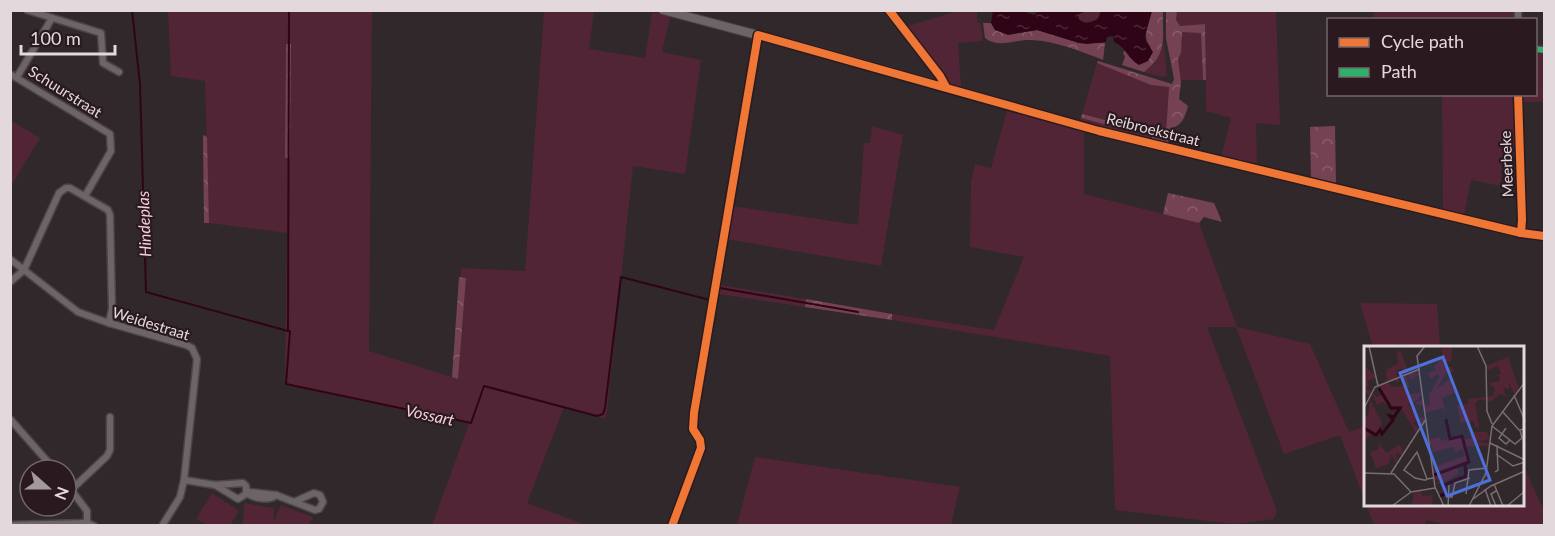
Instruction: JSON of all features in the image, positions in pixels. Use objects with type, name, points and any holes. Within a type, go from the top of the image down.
[{"type":"street","points":[[27,10],[100,33],[103,63],[119,72]]},
{"type":"street","name":"Reibroekstraat","points":[[663,10],[814,50],[1099,131],[1545,237]]},
{"type":"street","points":[[889,10],[946,87]]},
{"type":"street","points":[[14,75],[52,18]]},
{"type":"street","name":"Schuurstraat","points":[[14,75],[110,134],[111,151],[85,196]]},
{"type":"street","name":"Meerbeke","points":[[1518,96],[1521,233]]},
{"type":"street","points":[[10,282],[24,270],[59,193],[70,188],[108,210],[111,215],[112,309],[109,323]]},
{"type":"street","name":"Weidestraat","points":[[10,259],[78,312],[186,345],[196,353],[184,480],[180,497],[162,525]]},
{"type":"street","points":[[78,484],[108,456],[110,417]]},
{"type":"street","points":[[10,419],[44,458]]},
{"type":"street","points":[[184,480],[215,485],[243,483],[246,486],[246,492],[238,499],[215,485]]},
{"type":"street","points":[[246,492],[253,497],[270,499],[276,495],[296,501]]},
{"type":"street","points":[[10,525],[59,522],[90,524],[87,511],[78,498]]},
{"type":"shaded area","points":[[168,11],[372,11],[369,351],[458,379],[466,278],[461,277],[461,268],[525,271],[544,11],[594,11],[589,49],[645,58],[652,12],[670,17],[662,52],[701,60],[685,174],[633,166],[606,419],[564,407],[527,503],[586,525],[432,525],[469,424],[285,385],[287,233],[209,223],[205,81],[171,76]],"holes":[[[286,44],[291,45],[290,158],[285,157]]]},
{"type":"shaded area","points":[[957,11],[977,11],[977,23],[980,22],[983,41],[958,43],[961,87],[948,84],[905,27]]},
{"type":"shaded area","points":[[1086,11],[1101,11],[1100,16],[1092,22],[1081,22],[1078,15]]},
{"type":"shaded area","points":[[1177,11],[1276,11],[1280,125],[1256,123],[1257,167],[1221,158],[1231,118],[1206,111],[1205,24],[1180,26],[1176,20]]},
{"type":"shaded area","points":[[1374,11],[1514,11],[1513,18],[1374,18]]},
{"type":"shaded area","points":[[1181,32],[1201,32],[1203,80],[1181,80],[1178,59],[1181,53]]},
{"type":"shaded area","points":[[1164,43],[1167,76],[1162,77],[1144,72],[1157,59]]},
{"type":"shaded area","points":[[1537,43],[1544,45],[1544,102],[1521,102],[1521,96],[1537,96]]},
{"type":"shaded area","points":[[1097,63],[1151,85],[1169,87],[1166,133],[1151,141],[1079,122],[1081,118],[1123,129],[1123,125],[1082,114]]},
{"type":"shaded area","points":[[1442,96],[1514,96],[1515,158],[1502,157],[1501,186],[1471,180],[1464,215],[1443,210]]},
{"type":"shaded area","points":[[1007,110],[1084,132],[1084,194],[1199,223],[1237,327],[1310,344],[1349,432],[1364,427],[1364,499],[1340,435],[1284,454],[1236,327],[1207,327],[1277,511],[1274,519],[1233,524],[1115,510],[1110,356],[892,320],[892,314],[994,330],[1024,257],[970,247],[971,182],[975,164],[991,168]]},
{"type":"shaded area","points":[[10,120],[40,138],[11,186],[10,186]]},
{"type":"shaded area","points":[[872,126],[903,135],[881,266],[726,239],[732,206],[858,225],[864,143],[870,143]]},
{"type":"shaded area","points":[[714,284],[806,299],[805,307],[712,293]]},
{"type":"shaded area","points":[[1360,303],[1437,304],[1440,346],[1373,346]]},
{"type":"shaded area","points":[[755,457],[960,487],[951,525],[737,525]]},
{"type":"shaded area","points":[[1525,470],[1544,510],[1544,525],[1453,526],[1426,520],[1425,525],[1374,525],[1367,506],[1525,506]]},
{"type":"shaded area","points":[[212,493],[239,511],[230,525],[207,525],[196,519]]},
{"type":"shaded area","points":[[244,503],[274,508],[273,523],[281,505],[313,517],[309,525],[243,525]]},
{"type":"green space","points":[[1152,11],[1163,11],[1161,51],[1152,65],[1144,72],[1122,65],[1125,57],[1123,53],[1126,49],[1130,58],[1151,47],[1146,34]]},
{"type":"green space","points":[[1166,11],[1177,11],[1176,20],[1180,26],[1205,24],[1206,80],[1203,80],[1201,33],[1182,32],[1181,53],[1178,59],[1181,82],[1179,99],[1188,106],[1182,120],[1171,128],[1168,145],[1151,141],[1154,131],[1166,133],[1169,87],[1151,85],[1097,63],[1098,61],[1172,84],[1174,79],[1166,38]]},
{"type":"green space","points":[[983,23],[991,23],[995,30],[1019,33],[1037,30],[1079,43],[1105,43],[1103,60],[1050,42],[1025,40],[996,43],[985,38]]},
{"type":"green space","points":[[286,44],[291,44],[290,158],[285,158]]},
{"type":"green space","points":[[1082,114],[1124,125],[1123,129],[1081,118]]},
{"type":"green space","points":[[1335,126],[1336,186],[1311,180],[1310,127]]},
{"type":"green space","points":[[203,135],[207,137],[209,223],[204,223]]},
{"type":"green space","points":[[1168,193],[1214,203],[1222,222],[1204,217],[1199,223],[1163,214]]},
{"type":"green space","points":[[459,277],[466,278],[458,379],[452,377]]},
{"type":"green space","points":[[806,299],[892,314],[892,320],[805,307]]},
{"type":"water","points":[[993,11],[1023,11],[1034,15],[1039,11],[1086,11],[1079,14],[1078,18],[1087,23],[1098,19],[1101,11],[1152,11],[1145,36],[1153,52],[1148,61],[1139,65],[1114,42],[1113,36],[1107,37],[1106,42],[1087,44],[1037,30],[1008,35],[995,30],[991,23]]},
{"type":"waterway","name":"Hindeplas","points":[[132,10],[140,84],[146,292],[288,331]]},
{"type":"waterway","name":"Vossart","points":[[289,10],[288,331],[290,331],[286,384],[471,423],[484,386],[597,416],[603,414],[605,408],[621,277],[714,301],[720,288],[858,312]]},
{"type":"marked path","points":[[1537,49],[1544,50]]},
{"type":"cycle path","points":[[889,10],[946,87]]},
{"type":"cycle path","points":[[672,526],[701,448],[700,440],[693,429],[694,413],[758,35],[1099,131],[1521,233],[1544,236]]},
{"type":"cycle path","points":[[1518,96],[1521,233]]}]
